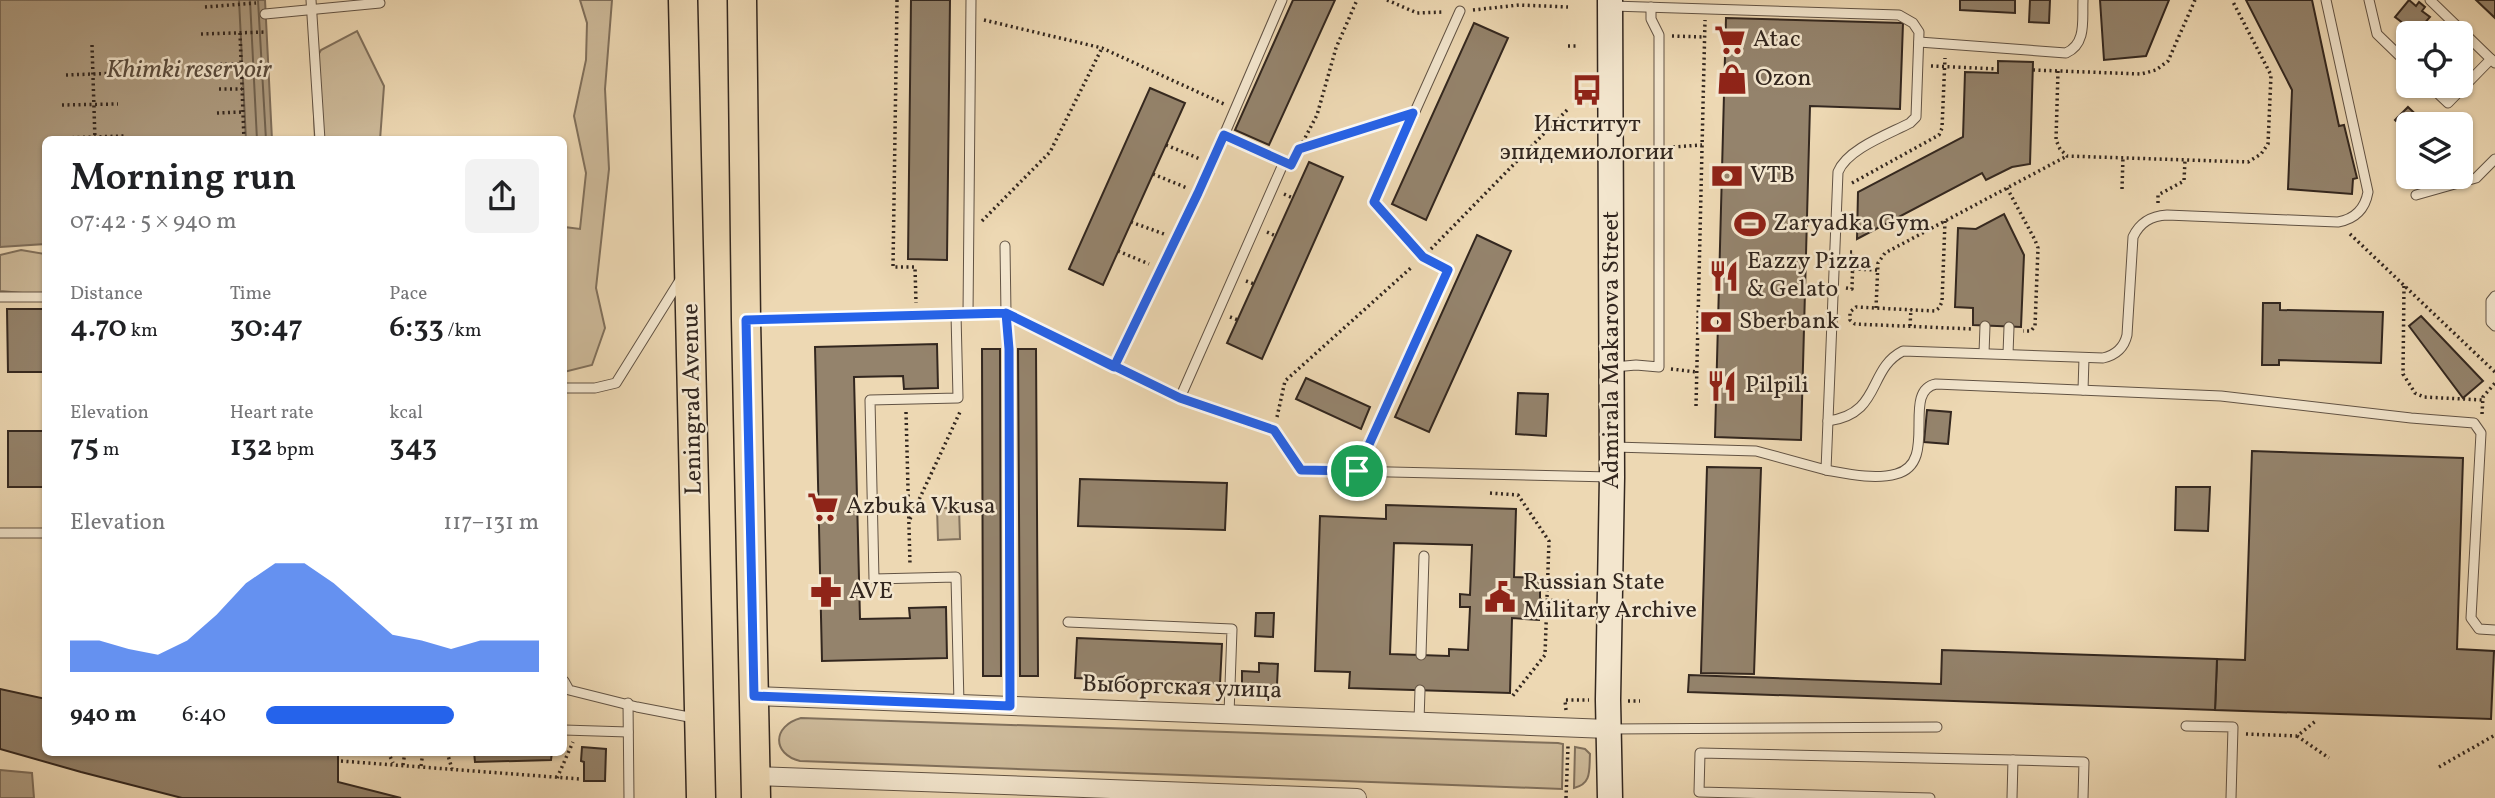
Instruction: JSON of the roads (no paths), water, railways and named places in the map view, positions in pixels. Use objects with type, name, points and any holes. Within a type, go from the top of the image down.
[{"type":"main road","name":"Leningrad Avenue","points":[[683,0],[701,798]]},
{"type":"main road","points":[[742,0],[755,787]]},
{"type":"street","name":"Admirala Makarova Street","points":[[1610,3],[1610,798]]},
{"type":"street","name":"Выборгская улица","points":[[754,696],[1608,729]]},
{"type":"street","points":[[755,787],[930,785],[1357,798]]},
{"type":"lane","points":[[311,0],[320,136]]},
{"type":"lane","points":[[968,314],[971,0]]},
{"type":"lane","points":[[1114,367],[1212,163],[1282,0]]},
{"type":"lane","points":[[1919,43],[2066,53],[2078,45],[2082,36],[2083,0]]},
{"type":"lane","points":[[1828,421],[1847,418],[1860,409],[1890,362],[1903,351],[2084,358],[2111,356],[2118,352],[2126,341],[2131,246],[2136,231],[2150,218],[2167,215],[2338,222],[2349,220],[2359,212],[2365,204],[2368,192],[2326,0]]},
{"type":"lane","points":[[2369,0],[2377,34],[2396,52]]},
{"type":"lane","points":[[2430,0],[2493,61],[2473,80]]},
{"type":"lane","points":[[265,14],[380,3]]},
{"type":"lane","points":[[1610,3],[1651,7],[1899,15],[1917,27],[1919,43],[1915,119],[1849,155],[1838,172],[1826,470]]},
{"type":"lane","points":[[1612,367],[1659,367],[1659,35],[1651,19],[1651,7]]},
{"type":"lane","points":[[1357,471],[1448,270],[1423,257],[1374,202],[1460,11]]},
{"type":"lane","points":[[2416,195],[2476,178],[2495,159]]},
{"type":"lane","points":[[1180,398],[1284,162]]},
{"type":"lane","points":[[1005,246],[1009,363],[1010,706]]},
{"type":"lane","points":[[567,388],[595,388],[616,383],[690,264]]},
{"type":"lane","points":[[2495,296],[2491,301],[2491,322],[2495,326]]},
{"type":"lane","points":[[0,297],[42,297]]},
{"type":"lane","points":[[746,320],[1006,313],[1180,398],[1274,430],[1301,470],[1612,477]]},
{"type":"lane","points":[[956,314],[958,398],[870,400],[874,579],[956,577],[959,704]]},
{"type":"lane","points":[[1980,327],[1984,353]]},
{"type":"lane","points":[[2008,354],[2012,329]]},
{"type":"lane","points":[[2083,390],[2084,358]]},
{"type":"lane","points":[[1612,447],[1756,451],[1826,470],[1886,475],[1901,473],[1916,459],[1921,396],[1931,385],[2221,396],[2474,424],[2481,433],[2471,618],[2479,629],[2495,630]]},
{"type":"lane","points":[[0,533],[42,533]]},
{"type":"lane","points":[[1421,655],[1424,555]]},
{"type":"lane","points":[[1068,622],[1233,629],[1229,714]]},
{"type":"lane","points":[[567,687],[636,707],[699,719]]},
{"type":"lane","points":[[1419,721],[1420,690]]},
{"type":"lane","points":[[628,703],[629,798]]},
{"type":"lane","points":[[2186,726],[2233,727],[2231,798]]},
{"type":"lane","points":[[1608,729],[1937,727]]},
{"type":"lane","points":[[567,730],[628,732]]},
{"type":"lane","points":[[1930,798],[1699,792],[1700,752],[2084,762],[2083,798]]},
{"type":"lane","points":[[2012,798],[2013,761]]},
{"type":"water","name":"Khimki reservoir","points":[[0,0],[265,0],[272,136],[42,136],[42,244],[0,247]]},
{"type":"water","points":[[0,770],[32,773],[34,798],[0,798]]},
{"type":"place","name":"Atac","points":[[1730,40]]},
{"type":"place","name":"Ozon","points":[[1732,79]]},
{"type":"place","name":"Институт эпидемиологии","points":[[1587,90]]},
{"type":"place","name":"VTB","points":[[1727,176]]},
{"type":"place","name":"Zaryadka Gym","points":[[1750,224]]},
{"type":"place","name":"Eazzy Pizza & Gelato","points":[[1724,276]]},
{"type":"place","name":"Sberbank","points":[[1716,322]]},
{"type":"place","name":"Pilpili","points":[[1722,386]]},
{"type":"place","name":"Azbuka Vkusa","points":[[823,507]]},
{"type":"place","name":"AVE","points":[[826,592]]},
{"type":"place","name":"Russian State Military Archive","points":[[1500,597]]}]
